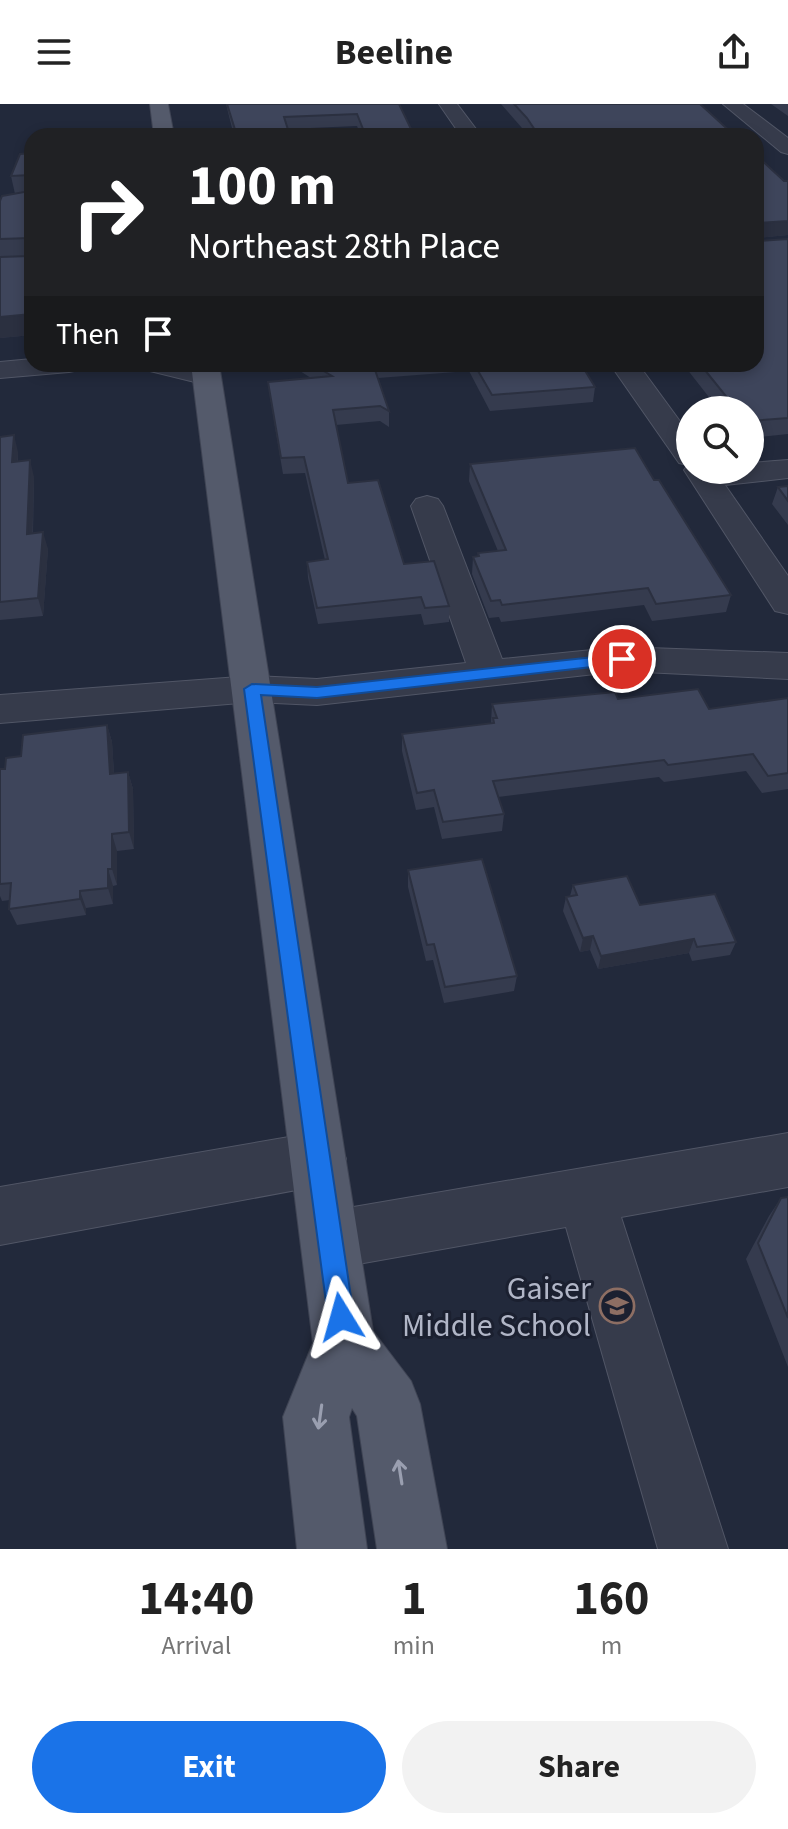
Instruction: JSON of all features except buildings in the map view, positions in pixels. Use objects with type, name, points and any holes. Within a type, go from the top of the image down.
[{"type":"main road","points":[[159,104],[163,128]]},
{"type":"main road","points":[[206,372],[344,1343],[388,1404],[412,1549]]},
{"type":"main road","points":[[332,1549],[316,1417],[344,1343]]},
{"type":"street","points":[[448,104],[465,128]]},
{"type":"street","points":[[732,104],[763,128]]},
{"type":"street","points":[[764,129],[788,148]]},
{"type":"street","points":[[768,132],[788,131]]},
{"type":"street","points":[[0,370],[24,368]]},
{"type":"street","points":[[630,372],[676,436]]},
{"type":"street","points":[[764,469],[788,469]]},
{"type":"street","points":[[710,484],[788,603]]},
{"type":"street","points":[[427,506],[488,672]]},
{"type":"street","points":[[0,709],[252,689],[317,692],[622,659],[788,666]]},
{"type":"street","points":[[0,1216],[318,1159]]},
{"type":"street","points":[[330,1240],[788,1160]]},
{"type":"street","points":[[585,1195],[693,1549]]},
{"type":"place","name":"Gaiser Middle School","points":[[617,1306]]},
{"type":"route","points":[[341,1317],[252,689],[317,692],[622,659]]}]
